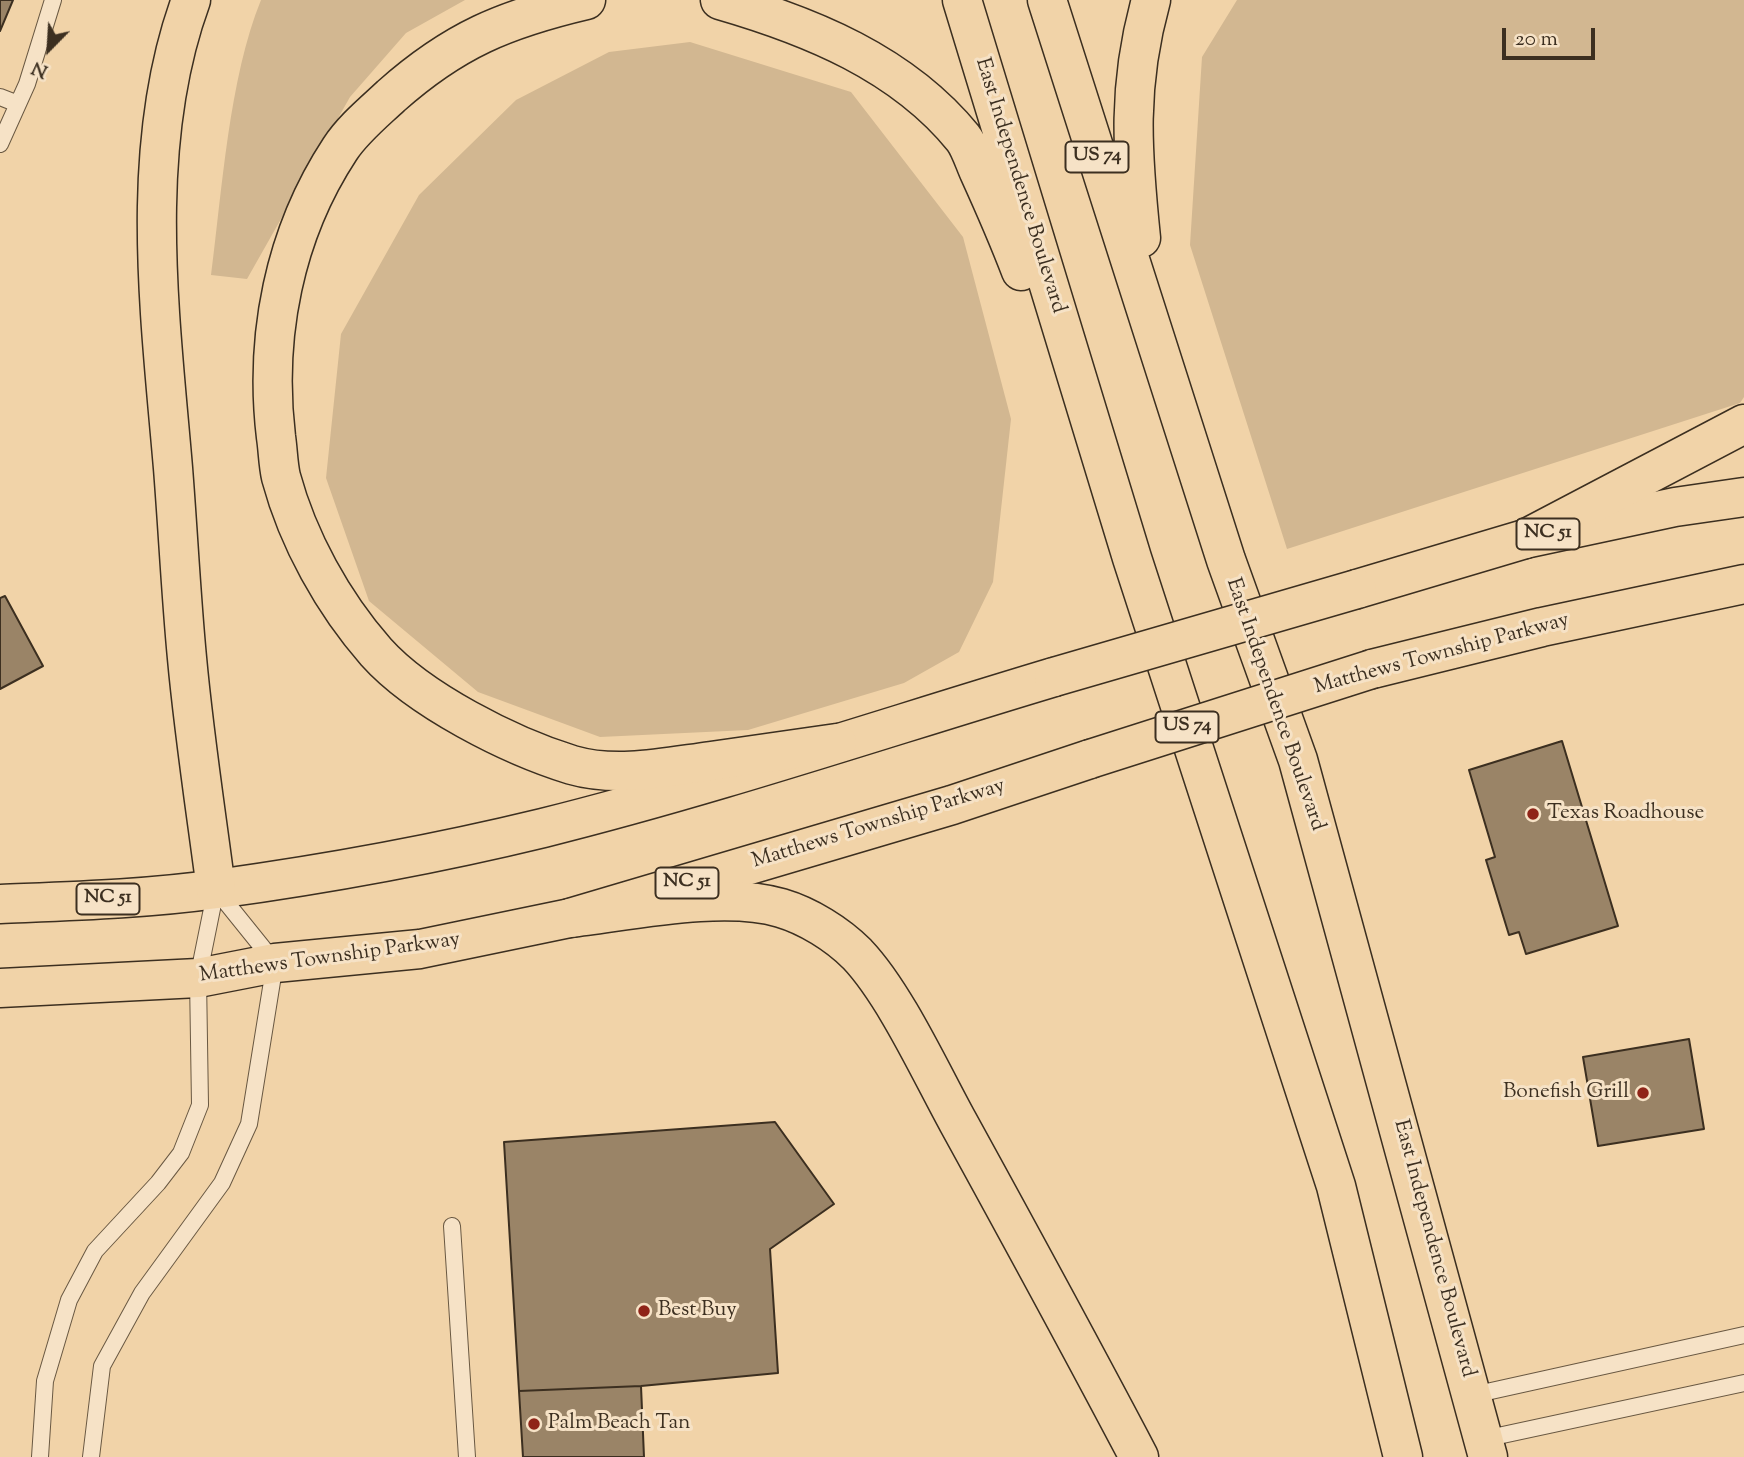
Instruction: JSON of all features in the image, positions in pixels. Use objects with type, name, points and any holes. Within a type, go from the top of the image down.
[{"type":"main road","points":[[191,0],[183,22],[167,101],[158,179],[160,323],[187,658],[216,889]]},
{"type":"main road","points":[[586,0],[525,14],[478,34],[443,55],[373,113],[341,148],[309,208],[288,264],[275,316],[271,368],[281,475],[302,534],[330,589],[377,654],[439,704],[505,738],[574,765],[633,772],[837,743]]},
{"type":"main road","points":[[720,0],[779,17],[842,44],[874,62],[918,94],[964,139],[1004,228],[1132,558]]},
{"type":"main road","name":"East Independence Boulevard","points":[[962,0],[1132,558],[1336,1186],[1403,1457]]},
{"type":"main road","name":"East Independence Boulevard","points":[[1047,0],[1226,560],[1298,760],[1486,1448]]},
{"type":"main road","points":[[1148,314],[1131,142],[1138,46],[1151,0]]},
{"type":"main road","points":[[1525,539],[1744,424]]},
{"type":"main road","name":"NC 51","points":[[0,904],[110,899],[216,889],[408,856],[543,828],[1525,539],[1675,507],[1744,497]]},
{"type":"main road","name":"Matthews Township Parkway","points":[[0,988],[198,978],[275,964],[420,949],[570,918],[951,805],[1372,669],[1542,627],[1744,584]]},
{"type":"main road","points":[[570,918],[677,904],[755,904],[780,908],[807,919],[840,939],[857,954],[873,973],[923,1057],[1139,1457]]},
{"type":"lane","points":[[0,144],[18,104],[53,0]]},
{"type":"lane","points":[[0,97],[18,104]]},
{"type":"lane","points":[[91,1457],[102,1366],[142,1293],[222,1183],[249,1124],[275,964],[216,889]]},
{"type":"lane","points":[[40,1457],[45,1381],[69,1300],[95,1251],[181,1153],[200,1105],[198,978],[216,889]]},
{"type":"lane","points":[[452,1226],[467,1457]]},
{"type":"lane","points":[[1473,1395],[1744,1335]]},
{"type":"lane","points":[[1486,1448],[1744,1383]]},
{"type":"shaded area","points":[[261,0],[465,0],[406,33],[350,97],[247,279],[211,275],[234,99],[250,31]]},
{"type":"shaded area","points":[[1237,0],[1744,0],[1744,397],[1740,403],[1287,549],[1190,245],[1202,57]]},
{"type":"shaded area","points":[[690,42],[851,92],[963,237],[1011,419],[993,582],[959,652],[904,683],[748,730],[600,737],[478,692],[369,601],[326,478],[341,334],[419,195],[516,100],[609,52]]},
{"type":"building","points":[[0,0],[13,0],[0,31]]},
{"type":"building","points":[[5,596],[43,666],[0,689],[0,598]]},
{"type":"building","name":"Texas Roadhouse","points":[[1562,741],[1618,926],[1526,954],[1519,932],[1509,935],[1486,860],[1495,857],[1469,770]]},
{"type":"building","name":"Bonefish Grill","points":[[1689,1039],[1704,1129],[1598,1146],[1583,1057]]},
{"type":"building","name":"Best Buy","points":[[775,1122],[834,1204],[770,1249],[778,1373],[641,1386],[519,1391],[504,1142]]},
{"type":"building","points":[[641,1386],[644,1457],[523,1457],[519,1391]]},
{"type":"place","name":"Texas Roadhouse","points":[[1533,814]]},
{"type":"place","name":"Bonefish Grill","points":[[1643,1093]]},
{"type":"place","name":"Best Buy","points":[[644,1311]]},
{"type":"place","name":"Palm Beach Tan","points":[[534,1424]]}]
